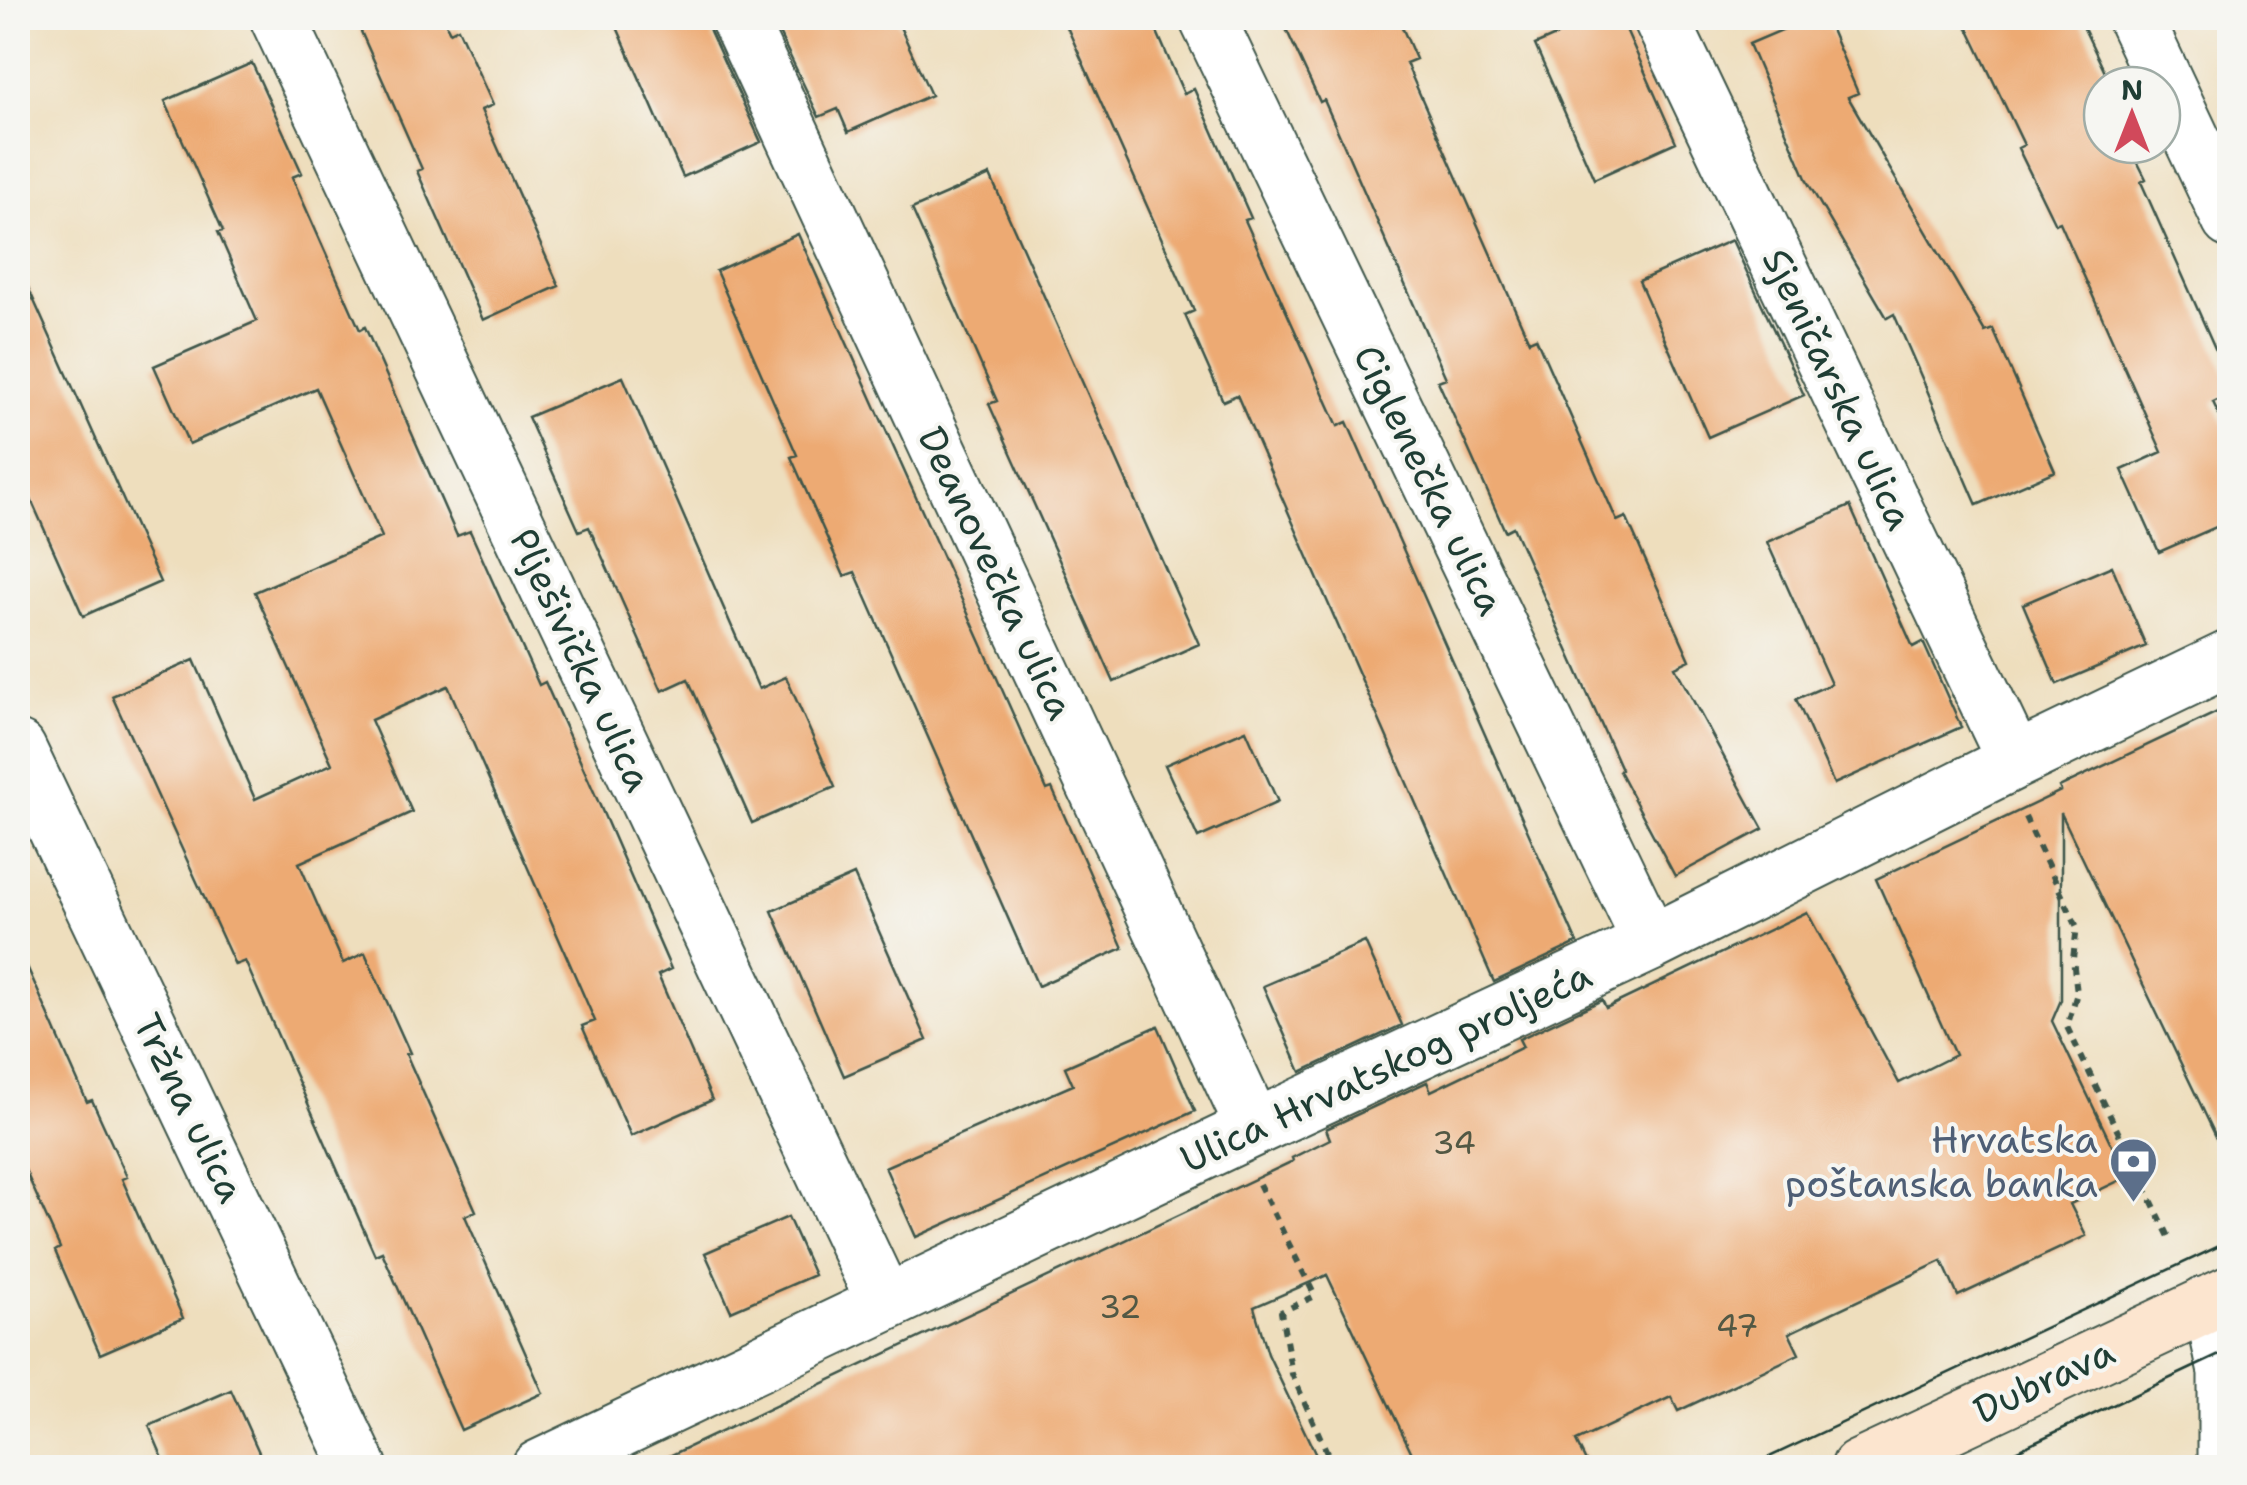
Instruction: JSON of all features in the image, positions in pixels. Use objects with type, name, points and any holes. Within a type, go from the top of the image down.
[{"type":"main road","name":"Dubrava","points":[[1859,1468],[2218,1299]]},
{"type":"street","name":"Plješivička ulica","points":[[278,18],[885,1303]]},
{"type":"street","name":"Deanovečka ulica","points":[[738,18],[1254,1150]]},
{"type":"street","name":"Ciglenečka ulica","points":[[1208,18],[1651,943]]},
{"type":"street","name":"Sjeničarska ulica","points":[[1661,18],[2016,781]]},
{"type":"street","points":[[2135,18],[2230,220]]},
{"type":"street","name":"Ulica Hrvatskog proljeća","points":[[539,1468],[1050,1226],[1254,1150],[1651,943],[2016,781],[2230,658]]},
{"type":"street","name":"Tržna ulica","points":[[18,749],[360,1468]]},
{"type":"street","points":[[2218,1299],[2218,1335],[2226,1372],[2226,1468]]},
{"type":"path","points":[[2016,781],[2078,927],[2073,958],[2077,993],[2067,1028],[2172,1243]]},
{"type":"path","points":[[1254,1150],[1315,1296],[1280,1312],[1292,1374],[1334,1468]]},
{"type":"building","points":[[355,18],[443,18],[450,32],[458,28],[493,105],[481,110],[559,286],[483,320]]},
{"type":"building","points":[[613,18],[707,18],[761,142],[683,177]]},
{"type":"building","points":[[772,18],[896,18],[931,95],[848,132],[838,109],[819,117]]},
{"type":"building","points":[[1063,18],[1151,18],[1184,94],[1194,89],[1251,218],[1245,220],[1338,426],[1347,422],[1577,943],[1494,982],[1237,395],[1223,401],[1185,315],[1194,311]]},
{"type":"building","points":[[1281,18],[1398,18],[1416,59],[1406,63],[1529,341],[1536,338],[1617,521],[1626,517],[1690,660],[1675,667],[1763,829],[1675,876],[1619,771],[1513,527],[1505,531],[1438,381],[1446,378],[1324,100],[1320,102]]},
{"type":"building","points":[[1596,18],[1621,18],[1676,142],[1594,179],[1535,45]]},
{"type":"building","points":[[1810,18],[1826,18],[1858,93],[1848,97],[1985,332],[1993,329],[2055,471],[1977,505],[1894,314],[1887,318],[1808,183],[1749,44]]},
{"type":"building","points":[[1963,18],[2079,18],[2101,65],[2082,65],[2082,165],[2139,165],[2146,179],[2141,182],[2230,382],[2230,394],[2213,402],[2230,438],[2230,521],[2159,552],[2122,470],[2162,452],[2060,222],[2055,224],[2018,148],[2024,145]]},
{"type":"building","points":[[252,63],[302,173],[292,177],[360,330],[365,327],[457,536],[470,531],[539,685],[545,682],[594,792],[671,969],[658,975],[712,1100],[631,1136],[582,1026],[595,1021],[448,686],[371,720],[412,812],[299,863],[343,963],[365,953],[476,1211],[465,1216],[543,1393],[461,1430],[382,1252],[375,1255],[245,961],[235,965],[112,696],[194,660],[255,799],[332,764],[255,592],[382,537],[316,388],[189,444],[154,366],[257,321],[218,232],[223,231],[165,101]]},
{"type":"building","points":[[990,175],[1199,644],[1114,682],[989,404],[997,401],[912,209]]},
{"type":"building","points":[[798,234],[1047,790],[1052,788],[1123,948],[1038,986],[855,572],[844,576],[791,457],[797,455],[716,271]]},
{"type":"building","points":[[1732,240],[1804,395],[1708,437],[1639,281]]},
{"type":"building","points":[[18,265],[160,582],[83,616],[29,495],[18,500]]},
{"type":"building","points":[[623,377],[759,689],[786,677],[835,787],[752,823],[688,679],[662,691],[589,527],[579,531],[528,417]]},
{"type":"building","points":[[1850,506],[1913,647],[1923,642],[1961,727],[1834,784],[1796,699],[1831,684],[1767,542]]},
{"type":"building","points":[[2112,566],[2146,646],[2057,684],[2023,604]]},
{"type":"building","points":[[2230,706],[2230,1166],[2061,813],[2061,1000],[2052,1021],[2127,1177],[2070,1204],[2086,1236],[1958,1296],[1942,1261],[1789,1333],[1799,1354],[1678,1411],[1671,1397],[1576,1441],[1589,1468],[1419,1468],[1327,1275],[1254,1307],[1268,1354],[1322,1468],[644,1468],[1293,1161],[1292,1158],[1330,1139],[1326,1129],[1427,1082],[1431,1091],[1523,1047],[1519,1039],[1602,1000],[1606,1008],[1807,912],[1899,1083],[1955,1055],[1876,879]]},
{"type":"building","points":[[1246,730],[1278,802],[1198,838],[1165,765]]},
{"type":"building","points":[[854,875],[927,1040],[844,1076],[772,911]]},
{"type":"building","points":[[1365,942],[1402,1025],[1301,1072],[1263,986]]},
{"type":"building","points":[[18,946],[87,1102],[92,1100],[127,1177],[122,1179],[183,1318],[100,1354],[55,1251],[60,1248],[18,1154]]},
{"type":"building","points":[[1158,1026],[1195,1111],[916,1237],[885,1167],[1073,1085],[1065,1067]]},
{"type":"building","points":[[788,1217],[814,1275],[731,1311],[705,1253]]},
{"type":"building","points":[[231,1390],[266,1468],[167,1468],[149,1426]]},
{"type":"tram line","points":[[1746,1468],[2230,1241]]},
{"type":"tram line","points":[[1979,1468],[2230,1350]]},
{"type":"place","name":"Hrvatska poštanska banka","points":[[2133,1204]]}]
